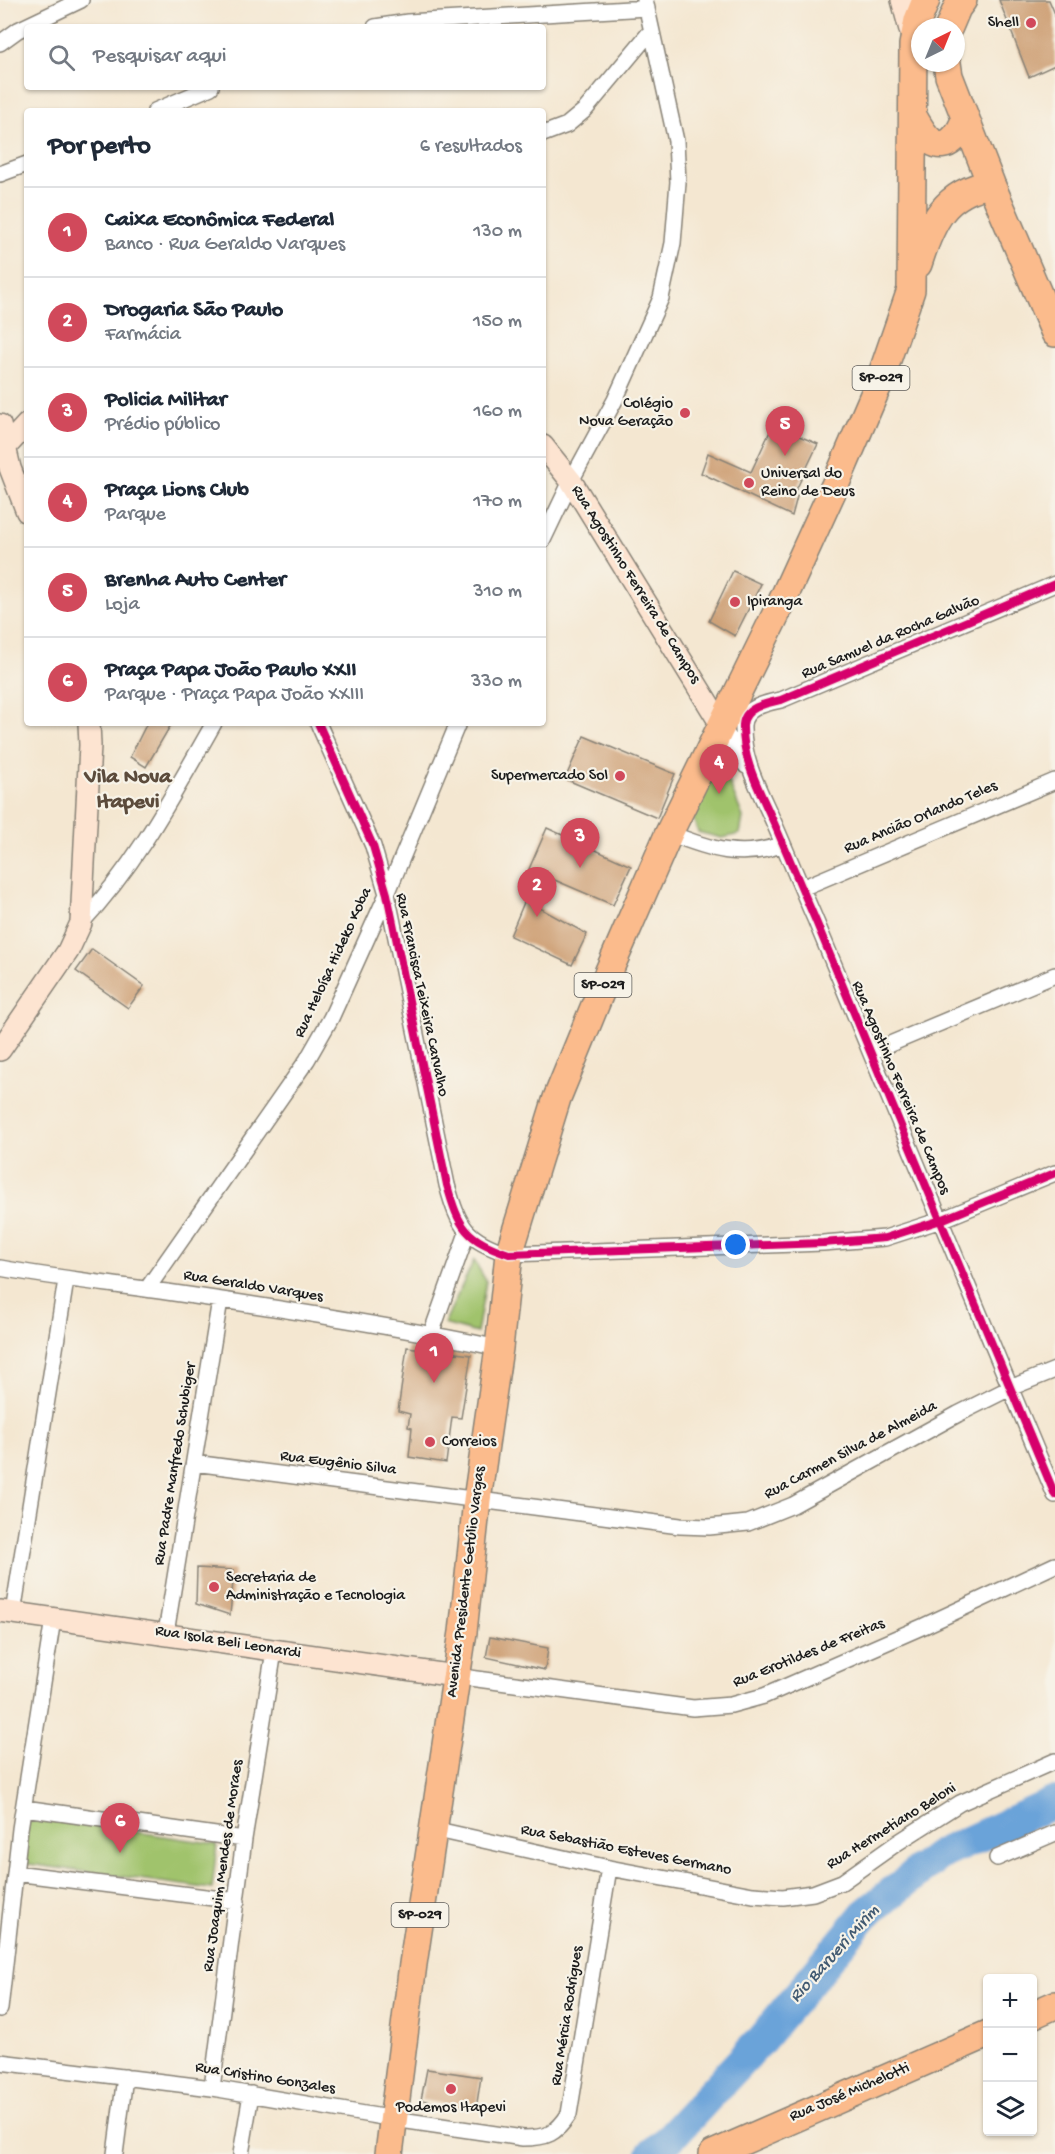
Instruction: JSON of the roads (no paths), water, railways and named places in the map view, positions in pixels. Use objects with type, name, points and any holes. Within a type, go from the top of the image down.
[{"type":"highway","name":"Avenida Presidente Getúlio Vargas","points":[[389,2154],[433,1829],[463,1632],[477,1500],[499,1348],[509,1254],[557,1098],[609,971],[669,833],[732,724],[879,383],[911,290],[913,45],[917,0]]},
{"type":"highway","points":[[953,18],[963,0]]},
{"type":"highway","points":[[948,72],[991,184],[1055,333]]},
{"type":"highway","points":[[914,118],[930,140],[937,144],[951,142],[957,137],[965,119]]},
{"type":"highway","name":"SP-029","points":[[911,290],[925,241],[934,221],[946,204],[971,189],[991,184]]},
{"type":"highway","points":[[1037,2013],[1055,2005]]},
{"type":"highway","name":"Rua José Michelotti","points":[[713,2154],[983,2036]]},
{"type":"street","points":[[31,24],[81,0]]},
{"type":"street","points":[[395,24],[646,4],[676,141],[678,182],[674,243],[661,298],[615,400],[571,481],[546,534]]},
{"type":"street","points":[[0,43],[24,27]]},
{"type":"street","points":[[546,133],[567,125],[585,110],[651,31]]},
{"type":"street","points":[[162,108],[205,90]]},
{"type":"street","points":[[0,174],[24,165]]},
{"type":"street","points":[[0,425],[4,449],[24,506]]},
{"type":"street","points":[[4,449],[24,427]]},
{"type":"street","name":"Rua Agostinho Ferreira de Campos","points":[[546,451],[571,481],[732,724],[1055,1495]]},
{"type":"street","name":"Rua Samuel da Rocha Galvão","points":[[732,724],[755,708],[781,700],[1055,584]]},
{"type":"street","points":[[732,724],[741,761],[750,770]]},
{"type":"street","points":[[81,922],[90,745],[88,726]]},
{"type":"street","points":[[0,1050],[62,960],[81,922],[107,896],[153,829],[212,726]]},
{"type":"street","name":"Rua Francisca Teixeira Carvalho","points":[[319,726],[373,846],[387,894],[447,1185],[454,1210],[467,1233]]},
{"type":"street","name":"Rua Heloísa Hideko Koba","points":[[147,1289],[308,1060],[331,1018],[387,894],[457,726]]},
{"type":"street","name":"Rua Ancião Orlando Teles","points":[[802,888],[1055,781]]},
{"type":"street","points":[[669,833],[711,849],[732,853],[772,849],[783,844]]},
{"type":"street","points":[[871,1052],[1055,975]]},
{"type":"street","points":[[431,1334],[467,1233],[481,1244],[509,1254],[858,1241],[885,1238],[941,1220],[1055,1173]]},
{"type":"street","name":"Rua Geraldo Varques","points":[[0,1268],[66,1280],[220,1300],[431,1334],[499,1348]]},
{"type":"street","points":[[6,1612],[66,1280]]},
{"type":"street","name":"Rua Padre Manfredo Schubiger","points":[[166,1634],[220,1300]]},
{"type":"street","name":"Rua Carmen Silva de Almeida","points":[[477,1500],[680,1526],[709,1527],[748,1523],[793,1505],[1010,1388],[1055,1370]]},
{"type":"street","name":"Rua Eugênio Silva","points":[[194,1463],[477,1500]]},
{"type":"street","name":"Rua Erotildes de Freitas","points":[[455,1676],[669,1706],[693,1708],[731,1705],[764,1696],[1055,1566]]},
{"type":"street","name":"Rua Isola Beli Leonardi","points":[[6,1612],[455,1676]]},
{"type":"street","points":[[0,2008],[15,1874],[53,1619]]},
{"type":"street","name":"Rua Joaquim Mendes de Moraes","points":[[212,2088],[244,1839],[274,1650]]},
{"type":"street","name":"Rua Hermetiano Beloni","points":[[813,1893],[842,1882],[960,1803],[1055,1761]]},
{"type":"street","points":[[24,1808],[244,1839]]},
{"type":"street","name":"Rua Sebastião Esteves Germano","points":[[433,1829],[609,1868],[753,1895],[783,1897],[813,1893]]},
{"type":"street","points":[[997,1858],[1055,1833]]},
{"type":"street","name":"Rua Mércia Rodrigues","points":[[523,2138],[539,2138],[551,2134],[561,2126],[569,2114],[590,1998],[609,1868]]},
{"type":"street","points":[[15,1874],[237,1901]]},
{"type":"street","name":"Rua Cristino Gonzales","points":[[0,2062],[212,2088],[523,2138]]},
{"type":"street","points":[[115,2154],[126,2077]]},
{"type":"street","points":[[241,2154],[251,2094]]},
{"type":"waterway","name":"Rio Barueri Mirim","points":[[652,2154],[760,2041],[865,1914],[939,1855],[1055,1802]]},
{"type":"place","name":"Shell","points":[[1031,23]]},
{"type":"place","name":"Colégio Nova Geração","points":[[685,413]]},
{"type":"place","name":"Brenha Auto Center","points":[[785,456]]},
{"type":"place","name":"Universal do Reino de Deus","points":[[749,483]]},
{"type":"place","name":"Ipiranga","points":[[735,602]]},
{"type":"place","name":"Supermercado Sol","points":[[620,776]]},
{"type":"place","name":"Praça Lions Club","points":[[719,794]]},
{"type":"place","name":"Policia Militar","points":[[580,868]]},
{"type":"place","name":"Drogaria São Paulo","points":[[537,917]]},
{"type":"place","name":"Caixa Econômica Federal","points":[[434,1383]]},
{"type":"place","name":"Correios","points":[[430,1442]]},
{"type":"place","name":"Secretaria de Administração e Tecnologia","points":[[214,1587]]},
{"type":"place","name":"Praça Papa João Paulo XXII","points":[[120,1853]]},
{"type":"place","name":"Podemos Itapevi","points":[[451,2089]]},
{"type":"district","name":"Vila Nova Itapevi","points":[[128,790]]}]
